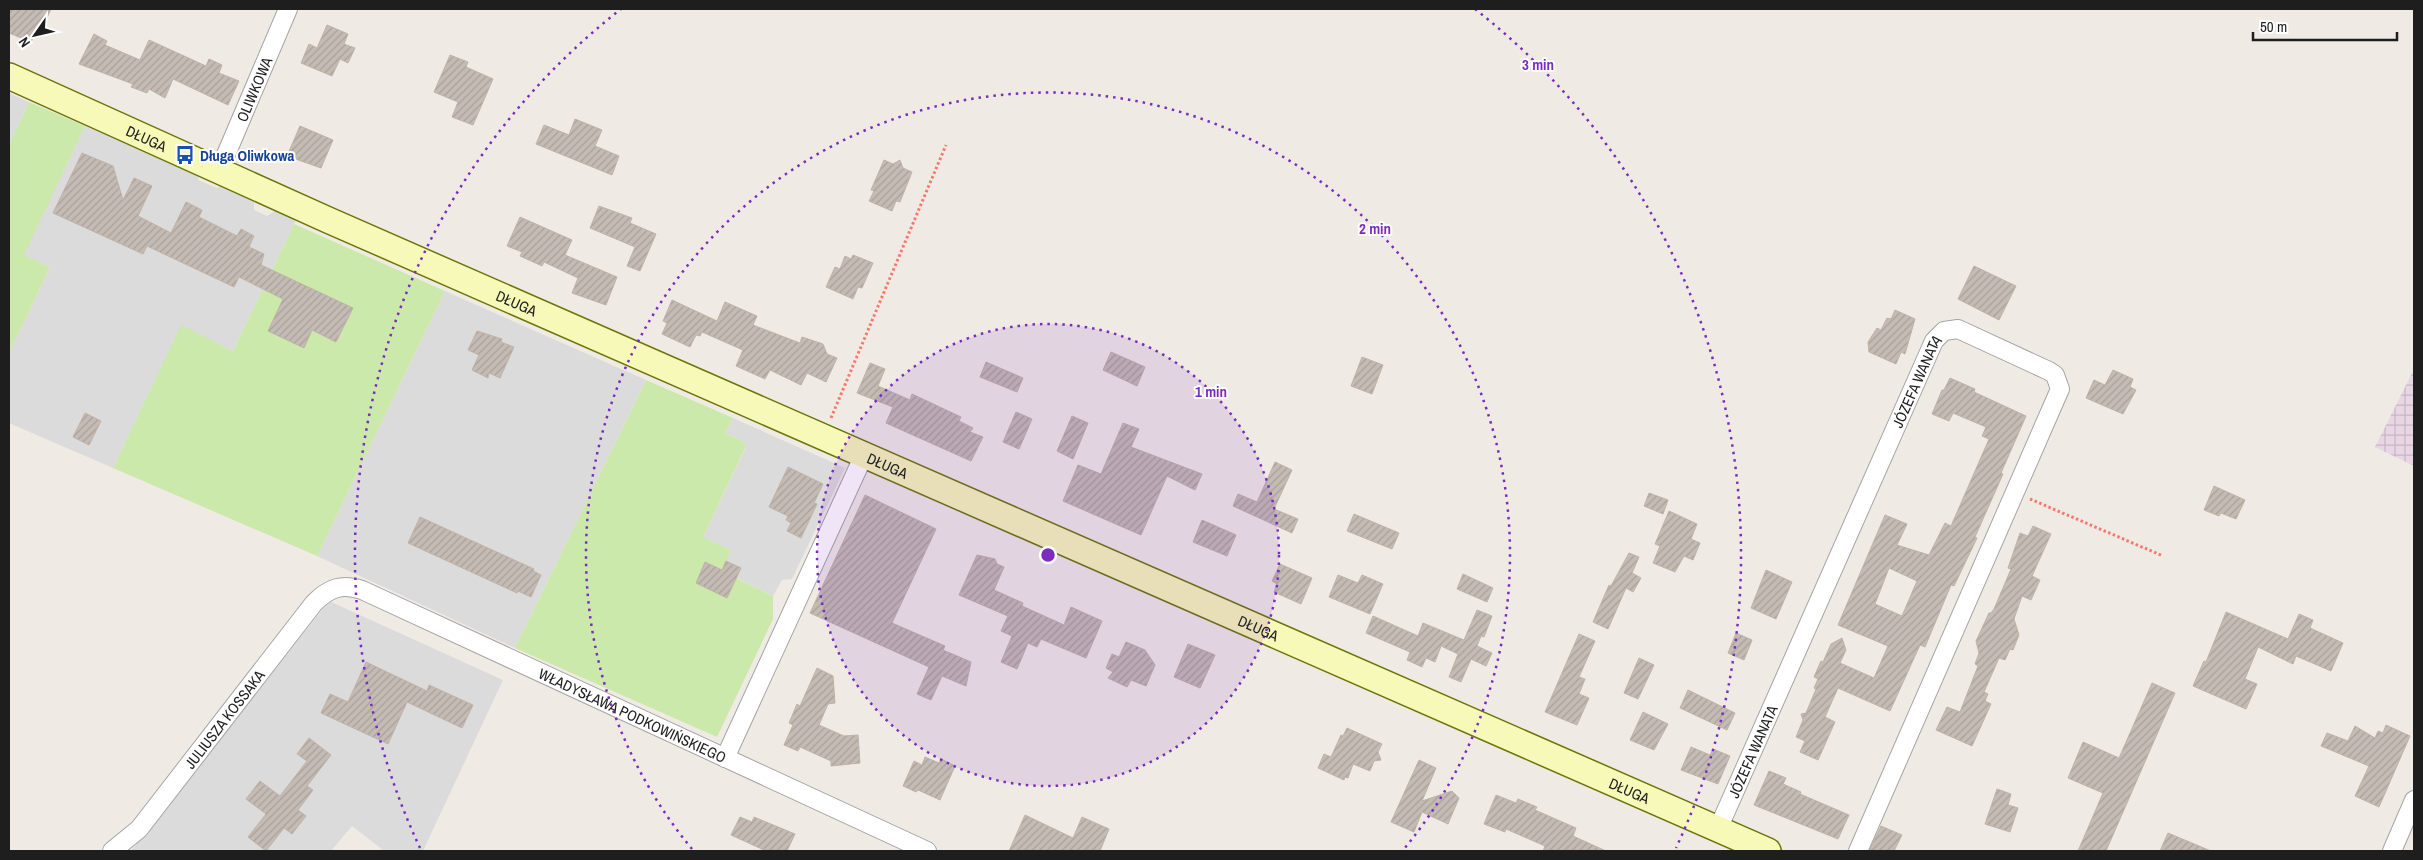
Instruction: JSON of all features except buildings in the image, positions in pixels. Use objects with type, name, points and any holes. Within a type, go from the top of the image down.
[{"type":"street","name":"OLIWKOWA","points":[[219,171],[288,9]]},
{"type":"street","name":"DŁUGA","points":[[9,76],[219,171],[822,437],[1768,851]]},
{"type":"street","name":"JÓZEFA WANATA","points":[[1718,829],[1934,341],[1950,328],[1966,332],[2049,371],[2059,382],[2058,397],[1858,851]]},
{"type":"street","points":[[725,758],[864,455]]},
{"type":"street","name":"WŁADYSŁAWA PODKOWIŃSKIEGO","points":[[336,587],[344,585],[362,590],[927,851]]},
{"type":"street","name":"JULIUSZA KOSSAKA","points":[[112,851],[139,829],[314,603],[329,590],[336,587]]},
{"type":"street","points":[[2392,851],[2414,800]]},
{"type":"path","points":[[822,437],[946,145]]},
{"type":"path","points":[[2016,492],[2163,556]]},
{"type":"shaded area","points":[[9,93],[29,102],[9,145]]},
{"type":"shaded area","points":[[85,126],[198,176],[198,180],[217,188],[220,186],[254,201],[254,210],[267,216],[275,211],[296,220],[233,351],[181,326],[113,468],[9,423],[9,353],[50,267],[23,255]]},
{"type":"shaded area","points":[[445,291],[646,380],[515,648],[317,556]]},
{"type":"shaded area","points":[[2414,369],[2414,466],[2375,447]]},
{"type":"shaded area","points":[[733,418],[845,468],[792,579],[782,580],[773,596],[737,578],[727,598],[696,583],[705,562],[731,550],[703,537],[746,447],[742,441],[725,433]]},
{"type":"shaded area","points":[[329,601],[503,680],[423,851],[383,850],[352,826],[331,851],[131,851]]},
{"type":"green space","points":[[29,102],[85,126],[24,255],[50,267],[9,353],[9,145]]},
{"type":"green space","points":[[294,224],[445,291],[317,556],[113,468],[181,325],[233,351]]},
{"type":"green space","points":[[646,380],[733,418],[725,433],[742,441],[746,446],[703,537],[731,550],[722,570],[705,562],[696,583],[727,598],[736,578],[773,596],[773,619],[717,737],[515,648]]},
{"type":"place","name":"Długa Oliwkowa","points":[[185,155]]}]
